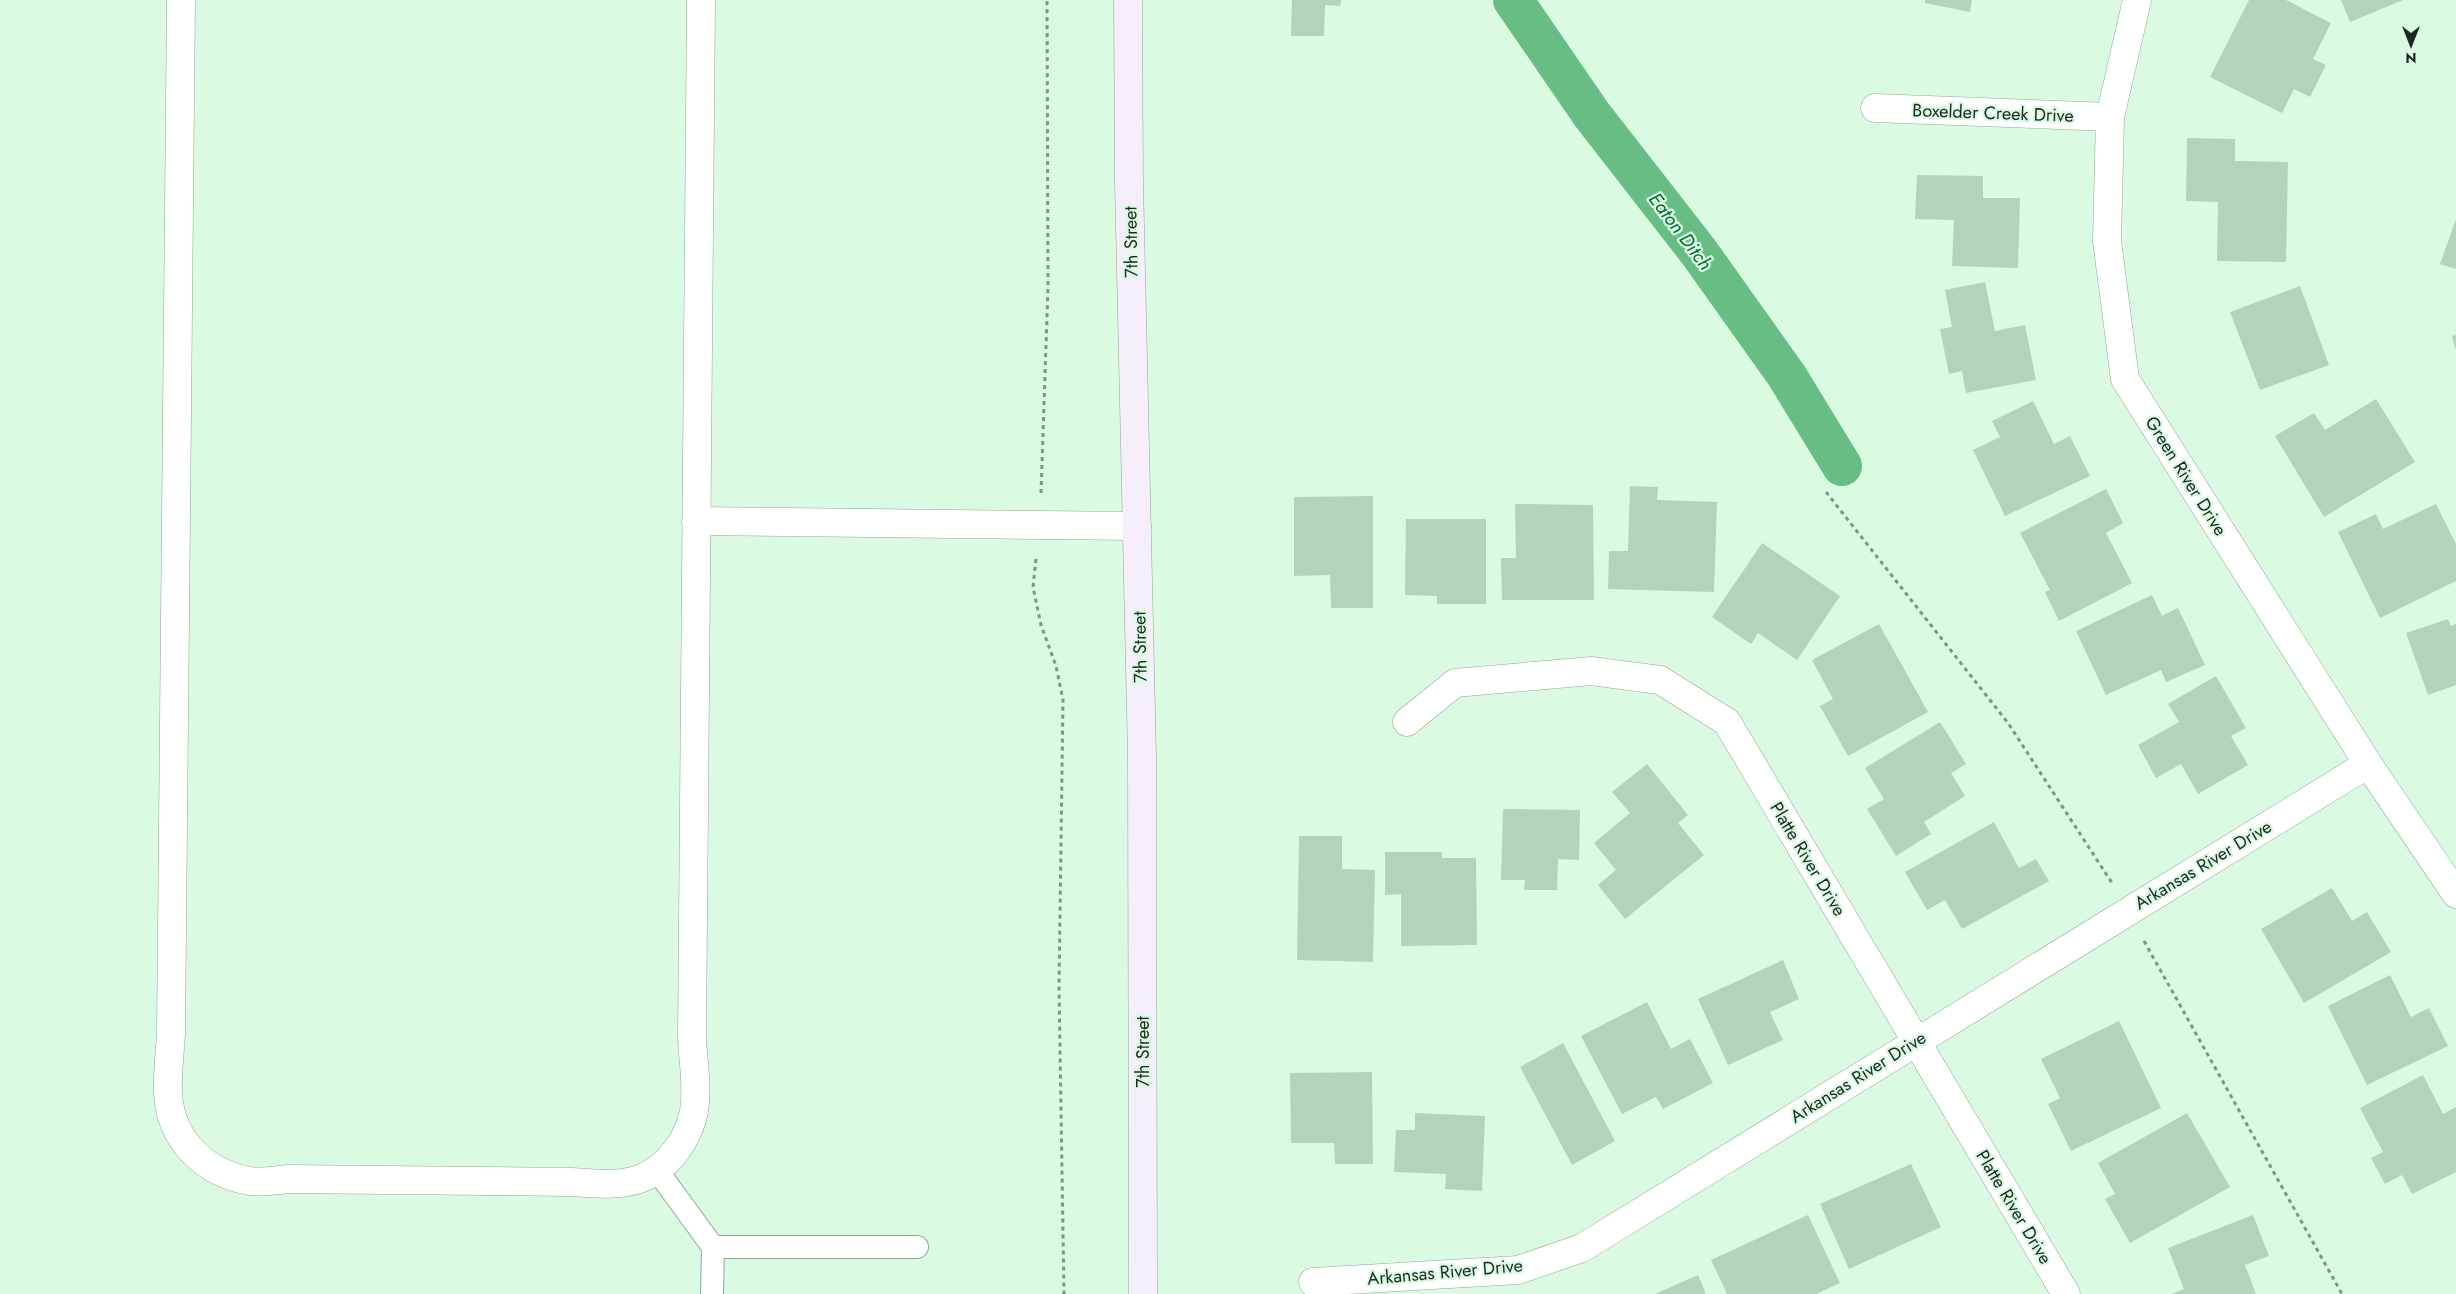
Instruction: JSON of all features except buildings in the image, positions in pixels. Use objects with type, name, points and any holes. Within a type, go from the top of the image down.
[{"type":"street","points":[[181,0],[171,1023],[168,1094],[174,1128],[194,1155],[224,1174],[252,1182],[308,1179],[607,1184],[642,1178],[666,1162],[686,1136],[694,1109],[692,1038],[701,0]]},
{"type":"street","name":"7th Street","points":[[1128,0],[1130,192],[1142,757],[1143,1294]]},
{"type":"street","name":"Green River Drive","points":[[2137,0],[2110,117],[2107,241],[2125,379],[2368,764],[2456,894]]},
{"type":"street","name":"Boxelder Creek Drive","points":[[1875,108],[2110,117]]},
{"type":"street","points":[[696,521],[1137,526]]},
{"type":"street","name":"Platte River Drive","points":[[1407,722],[1455,683],[1591,671],[1660,680],[1727,722],[2066,1294]]},
{"type":"street","name":"Arkansas River Drive","points":[[1313,1282],[1518,1270],[1582,1248],[2368,764]]},
{"type":"lane","points":[[656,1168],[713,1246],[712,1294]]},
{"type":"lane","points":[[713,1246],[917,1247]]},
{"type":"path","points":[[1047,0],[1048,286],[1040,525],[1033,587],[1041,625],[1056,666],[1063,700],[1059,987],[1064,1294]]},
{"type":"path","points":[[1826,492],[2008,723],[2100,862],[2342,1294]]},
{"type":"waterway","name":"Eaton Ditch","points":[[1513,0],[1592,115],[1698,251],[1787,376],[1842,466]]}]
